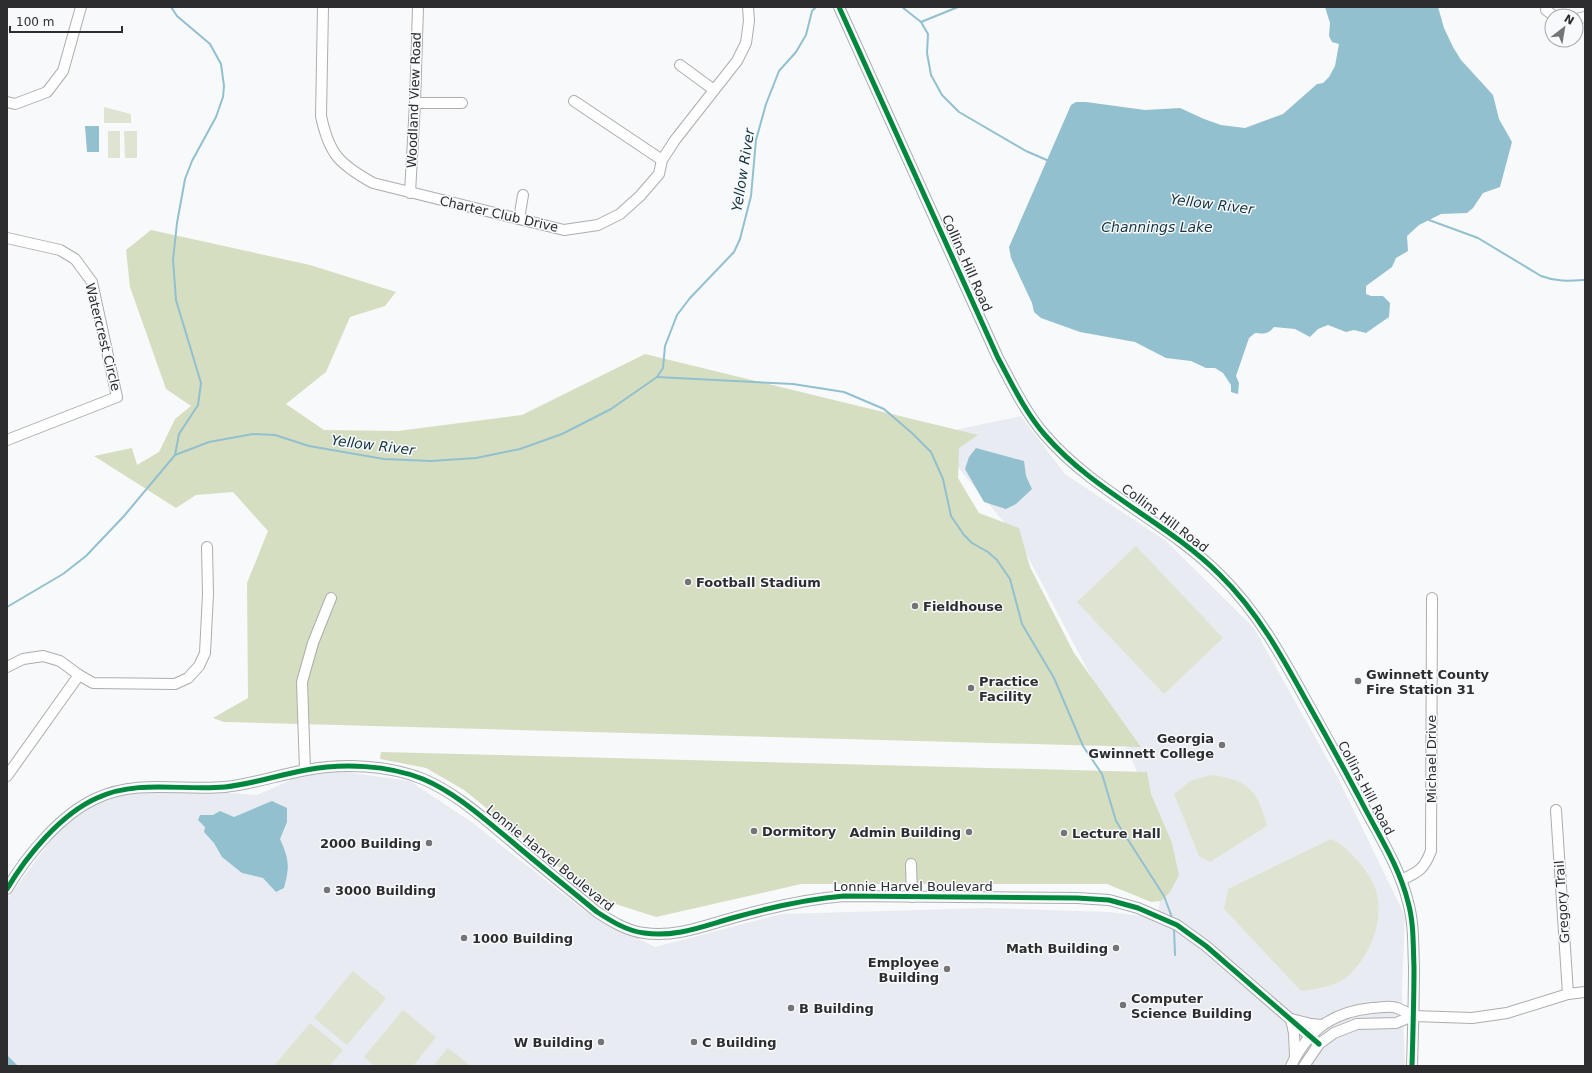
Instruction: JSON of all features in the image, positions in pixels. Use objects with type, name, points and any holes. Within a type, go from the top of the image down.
[{"type":"street","points":[[7,102],[15,104],[47,92],[63,71],[81,7]]},
{"type":"street","name":"Charter Club Drive","points":[[324,7],[321,116],[325,134],[332,150],[348,169],[373,182],[410,193],[564,230],[598,225],[620,214],[640,196],[659,174],[662,160],[675,140],[737,61],[746,43],[749,21],[748,7]]},
{"type":"street","name":"Woodland View Road","points":[[410,193],[416,103],[418,7]]},
{"type":"street","name":"Collins Hill Road","points":[[839,7],[995,350],[1025,408],[1044,435],[1068,459],[1183,543],[1220,575],[1238,594],[1261,624],[1290,670],[1348,776],[1401,880],[1409,903],[1413,934],[1412,1066]]},
{"type":"street","points":[[680,66],[714,90]]},
{"type":"street","points":[[574,101],[662,160]]},
{"type":"street","points":[[416,103],[462,103]]},
{"type":"street","points":[[519,219],[523,195]]},
{"type":"street","name":"Watercrest Circle","points":[[7,238],[60,250],[75,259],[92,282],[117,397],[7,440]]},
{"type":"street","points":[[7,667],[23,659],[43,656],[60,661],[92,683],[175,684],[194,673],[205,653],[208,594],[207,547]]},
{"type":"street","points":[[306,770],[302,682],[313,643],[331,598]]},
{"type":"street","name":"Michael Drive","points":[[1401,880],[1416,874],[1426,865],[1431,851],[1432,598]]},
{"type":"street","points":[[7,776],[79,675]]},
{"type":"street","name":"Lonnie Harvel Boulevard","points":[[7,889],[32,852],[69,816],[96,798],[121,789],[133,787],[223,787],[251,784],[306,770],[336,767],[380,768],[406,773],[434,784],[474,811],[597,912],[612,922],[643,933],[673,934],[782,904],[811,899],[844,896],[1078,898],[1109,900],[1138,908],[1162,917],[1193,936],[1319,1044]]},
{"type":"street","name":"Gregory Trail","points":[[1556,810],[1568,994]]},
{"type":"street","points":[[911,864],[912,897]]},
{"type":"street","points":[[1304,1066],[1319,1044],[1334,1033],[1357,1024],[1396,1023],[1413,1016],[1472,1018],[1507,1013],[1568,994],[1585,992]]},
{"type":"street","points":[[1293,1063],[1309,1036],[1322,1024],[1334,1017],[1360,1009],[1396,1007],[1413,1016]]},
{"type":"street","points":[[1293,1063],[1294,1033],[1291,1019],[1312,1024],[1322,1024]]},
{"type":"shaded area","name":"Georgia Gwinnett College","points":[[1021,416],[1065,474],[1166,541],[1254,628],[1338,778],[1405,916],[1402,991],[1405,1066],[7,1066],[7,899],[75,808],[133,785],[257,795],[318,768],[410,781],[473,823],[586,912],[655,947],[781,914],[987,908],[1110,912],[1157,918],[1169,844],[1115,722],[1019,540],[931,435]]},
{"type":"green space","points":[[104,107],[131,114],[131,123],[104,123]]},
{"type":"green space","points":[[108,131],[120,131],[120,158],[108,158]]},
{"type":"green space","points":[[124,131],[137,131],[137,158],[125,158]]},
{"type":"green space","points":[[151,230],[310,265],[396,292],[385,306],[350,317],[326,372],[286,404],[324,430],[398,431],[522,415],[645,354],[978,435],[959,448],[958,478],[979,513],[1019,528],[1030,567],[1074,653],[1141,747],[224,722],[213,718],[248,698],[247,583],[268,531],[233,492],[196,495],[176,508],[94,456],[132,448],[137,465],[159,452],[175,419],[191,406],[166,389],[130,287],[126,250]]},
{"type":"green space","points":[[1136,546],[1223,638],[1164,694],[1077,602]]},
{"type":"green space","points":[[381,752],[1147,772],[1151,794],[1172,843],[1179,875],[1170,892],[1161,901],[1151,902],[1107,884],[801,884],[656,917],[597,898],[464,790],[426,768],[380,759]]},
{"type":"green space","points":[[1210,775],[1223,777],[1242,783],[1249,788],[1260,803],[1267,826],[1210,862],[1199,856],[1174,794],[1190,781]]},
{"type":"green space","points":[[1331,839],[1342,845],[1351,853],[1362,866],[1374,885],[1378,897],[1379,910],[1377,922],[1370,947],[1356,968],[1347,977],[1331,985],[1301,991],[1224,909],[1228,889]]},
{"type":"green space","points":[[353,971],[386,998],[347,1045],[314,1018]]},
{"type":"green space","points":[[403,1010],[436,1037],[413,1066],[375,1066],[364,1057]]},
{"type":"green space","points":[[310,1023],[343,1050],[329,1066],[274,1066]]},
{"type":"green space","points":[[448,1048],[471,1066],[433,1066]]},
{"type":"water","name":"Channings Lake","points":[[1325,7],[1438,7],[1444,28],[1453,47],[1461,60],[1493,95],[1499,119],[1512,142],[1500,187],[1483,193],[1473,208],[1467,213],[1441,214],[1419,225],[1407,236],[1408,251],[1396,258],[1392,267],[1366,286],[1366,294],[1371,296],[1383,296],[1390,303],[1389,317],[1366,333],[1354,330],[1346,332],[1328,325],[1318,329],[1310,337],[1295,329],[1274,327],[1266,333],[1255,333],[1249,338],[1236,376],[1239,383],[1238,394],[1231,392],[1231,385],[1223,373],[1215,368],[1206,368],[1191,361],[1166,358],[1135,342],[1080,332],[1041,318],[1034,312],[1032,303],[1011,258],[1009,247],[1071,105],[1076,102],[1086,102],[1145,110],[1180,108],[1221,125],[1245,128],[1283,114],[1317,84],[1323,83],[1329,77],[1335,66],[1339,44],[1332,42],[1329,36],[1330,23]]},
{"type":"water","points":[[85,126],[99,126],[99,152],[87,152]]},
{"type":"water","points":[[976,448],[1024,461],[1026,476],[1032,489],[1016,504],[1006,509],[984,502],[965,469],[969,457]]},
{"type":"water","points":[[272,801],[287,808],[287,822],[280,839],[287,857],[288,868],[284,888],[276,892],[263,878],[242,873],[222,857],[214,843],[204,832],[205,827],[198,820],[200,815],[213,815],[220,811],[234,817]]},
{"type":"water","points":[[7,1055],[18,1066],[7,1066]]},
{"type":"waterway","points":[[171,7],[177,16],[210,44],[221,64],[224,86],[223,97],[216,117],[192,161],[185,179],[177,223],[173,260],[176,300],[201,383],[198,405],[179,434],[175,455]]},
{"type":"waterway","name":"Yellow River","points":[[7,607],[63,574],[86,556],[124,516],[175,455],[209,442],[253,434],[275,435],[309,446],[384,459],[431,461],[476,458],[520,449],[562,434],[611,409],[657,377],[663,368],[665,346],[677,315],[690,298],[734,252],[740,239],[751,196],[756,140],[766,104],[779,71],[796,52],[806,35],[812,11],[816,7]]},
{"type":"waterway","name":"Yellow River","points":[[902,7],[921,22],[928,34],[927,53],[931,75],[942,95],[959,112],[1026,151],[1049,161]]},
{"type":"waterway","points":[[921,22],[958,7]]},
{"type":"waterway","points":[[1429,220],[1478,238],[1541,276],[1568,281],[1585,280]]},
{"type":"waterway","points":[[657,377],[793,384],[844,392],[884,409],[931,452],[943,479],[951,516],[964,535],[972,543],[988,552],[997,560],[1010,579],[1022,624],[1054,678],[1083,746],[1102,774],[1116,821],[1164,896],[1173,920]]},
{"type":"waterway","points":[[1174,928],[1175,955]]},
{"type":"cycle path","points":[[839,7],[998,358],[1031,417],[1045,435],[1064,455],[1108,490],[1199,556],[1233,589],[1257,619],[1279,652],[1346,773],[1393,861],[1404,888],[1410,910],[1413,934],[1414,967],[1412,1066]]},
{"type":"cycle path","points":[[7,889],[35,849],[58,825],[84,805],[113,792],[144,787],[225,787],[246,784],[296,772],[335,766],[380,768],[409,774],[447,791],[479,815],[597,912],[631,930],[644,933],[668,934],[691,930],[736,917],[803,901],[844,896],[1077,898],[1109,900],[1138,908],[1177,925],[1206,946],[1319,1044]]},
{"type":"place","name":"Football Stadium","points":[[688,582]]},
{"type":"place","name":"Fieldhouse","points":[[915,606]]},
{"type":"place","name":"Gwinnett County Fire Station 31","points":[[1358,681]]},
{"type":"place","name":"Practice Facility","points":[[971,688]]},
{"type":"place","name":"Georgia Gwinnett College","points":[[1222,745]]},
{"type":"place","name":"Dormitory","points":[[754,831]]},
{"type":"place","name":"Admin Building","points":[[969,832]]},
{"type":"place","name":"Lecture Hall","points":[[1064,833]]},
{"type":"place","name":"2000 Building","points":[[429,843]]},
{"type":"place","name":"3000 Building","points":[[327,890]]},
{"type":"place","name":"1000 Building","points":[[464,938]]},
{"type":"place","name":"Math Building","points":[[1116,948]]},
{"type":"place","name":"Employee Building","points":[[947,969]]},
{"type":"place","name":"Computer Science Building","points":[[1123,1005]]},
{"type":"place","name":"B Building","points":[[791,1008]]},
{"type":"place","name":"W Building","points":[[601,1042]]},
{"type":"place","name":"C Building","points":[[694,1042]]}]
